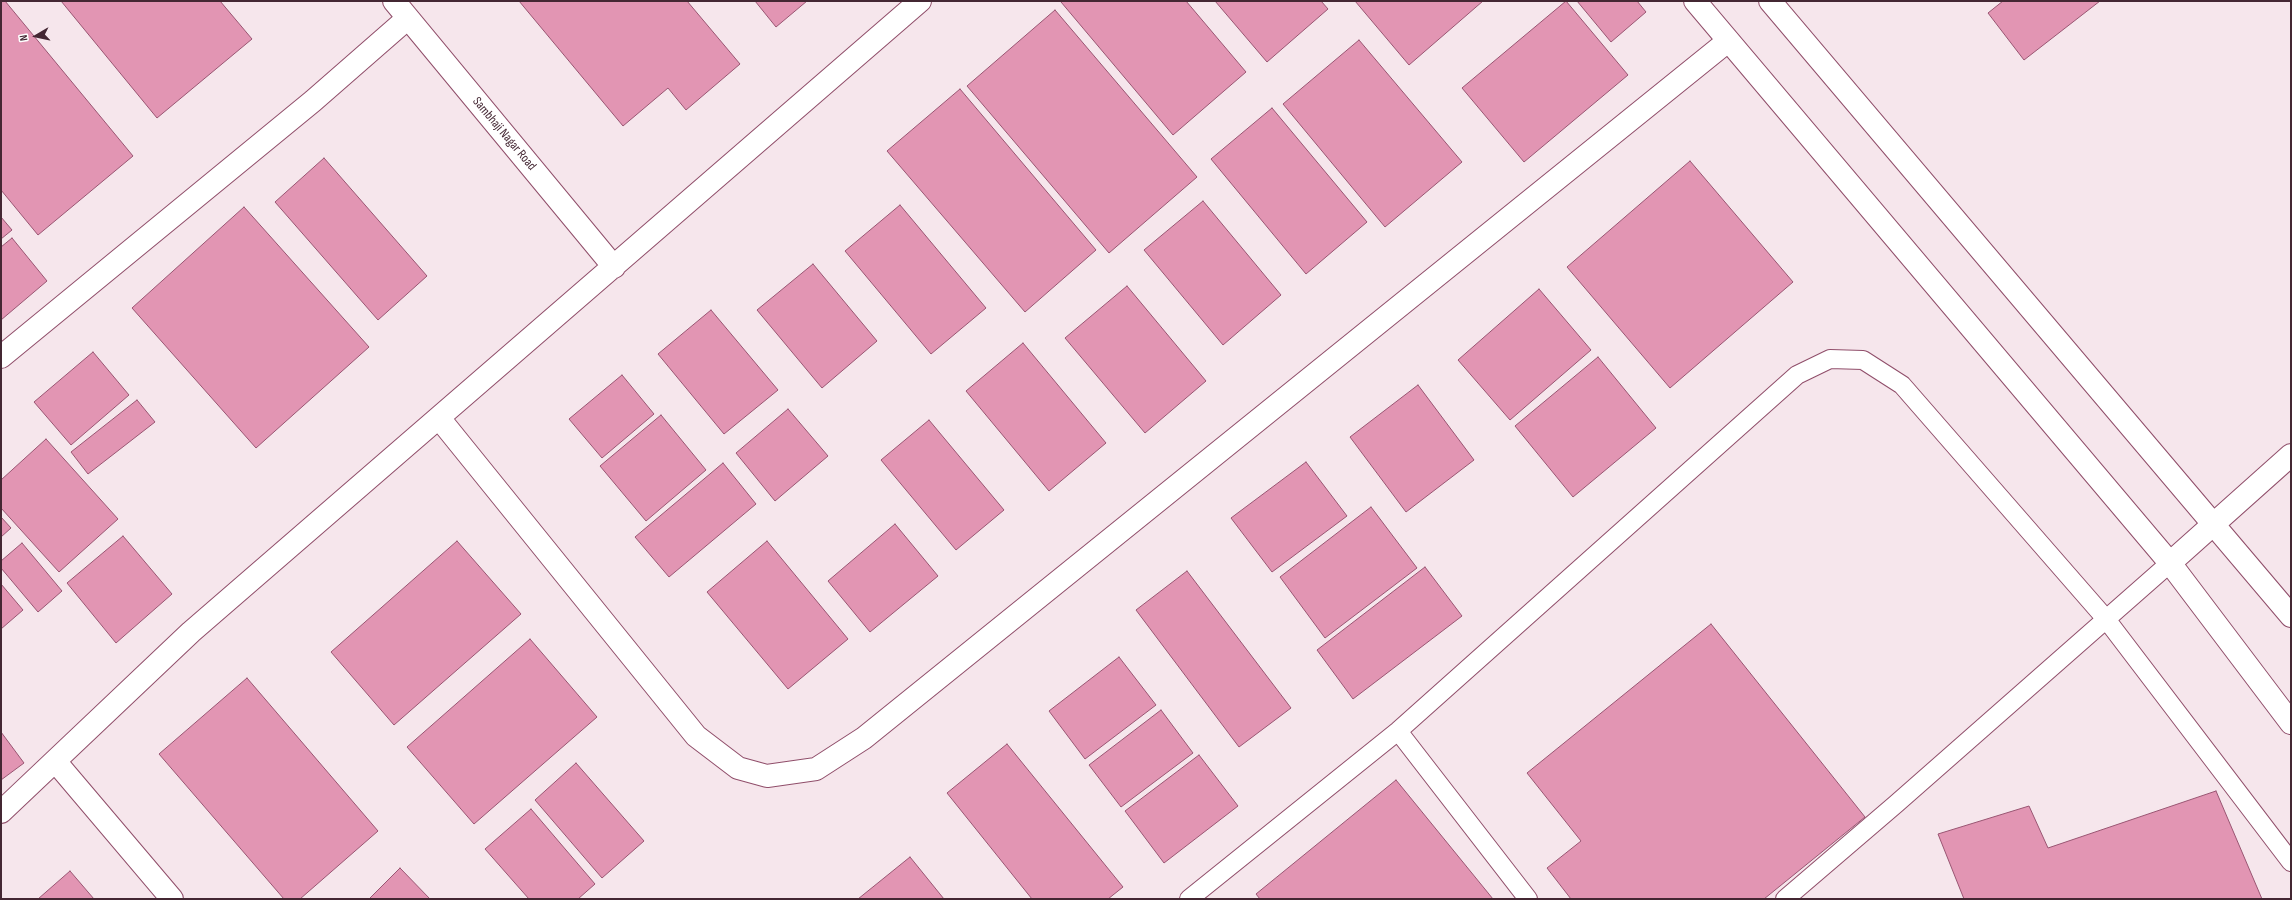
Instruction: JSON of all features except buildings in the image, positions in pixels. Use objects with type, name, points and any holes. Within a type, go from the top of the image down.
[{"type":"street","name":"Sambhaji Nagar Road","points":[[394,1],[614,267]]},
{"type":"street","points":[[1,812],[191,632],[920,1]]},
{"type":"street","points":[[1694,1],[2170,563],[2291,724]]},
{"type":"street","points":[[1770,1],[2291,616]]},
{"type":"street","points":[[1,357],[307,106],[408,18]]},
{"type":"street","points":[[439,418],[696,736],[738,768],[767,776],[816,769],[864,738],[1728,41]]},
{"type":"street","points":[[2170,563],[2213,523],[2291,455]]},
{"type":"street","points":[[55,761],[172,899]]},
{"type":"lane","points":[[1189,899],[1398,731],[1797,374],[1830,359],[1863,360],[1902,386],[2106,619],[2291,862]]},
{"type":"lane","points":[[1785,899],[1896,804],[2170,563]]},
{"type":"lane","points":[[1398,731],[1528,899]]}]
